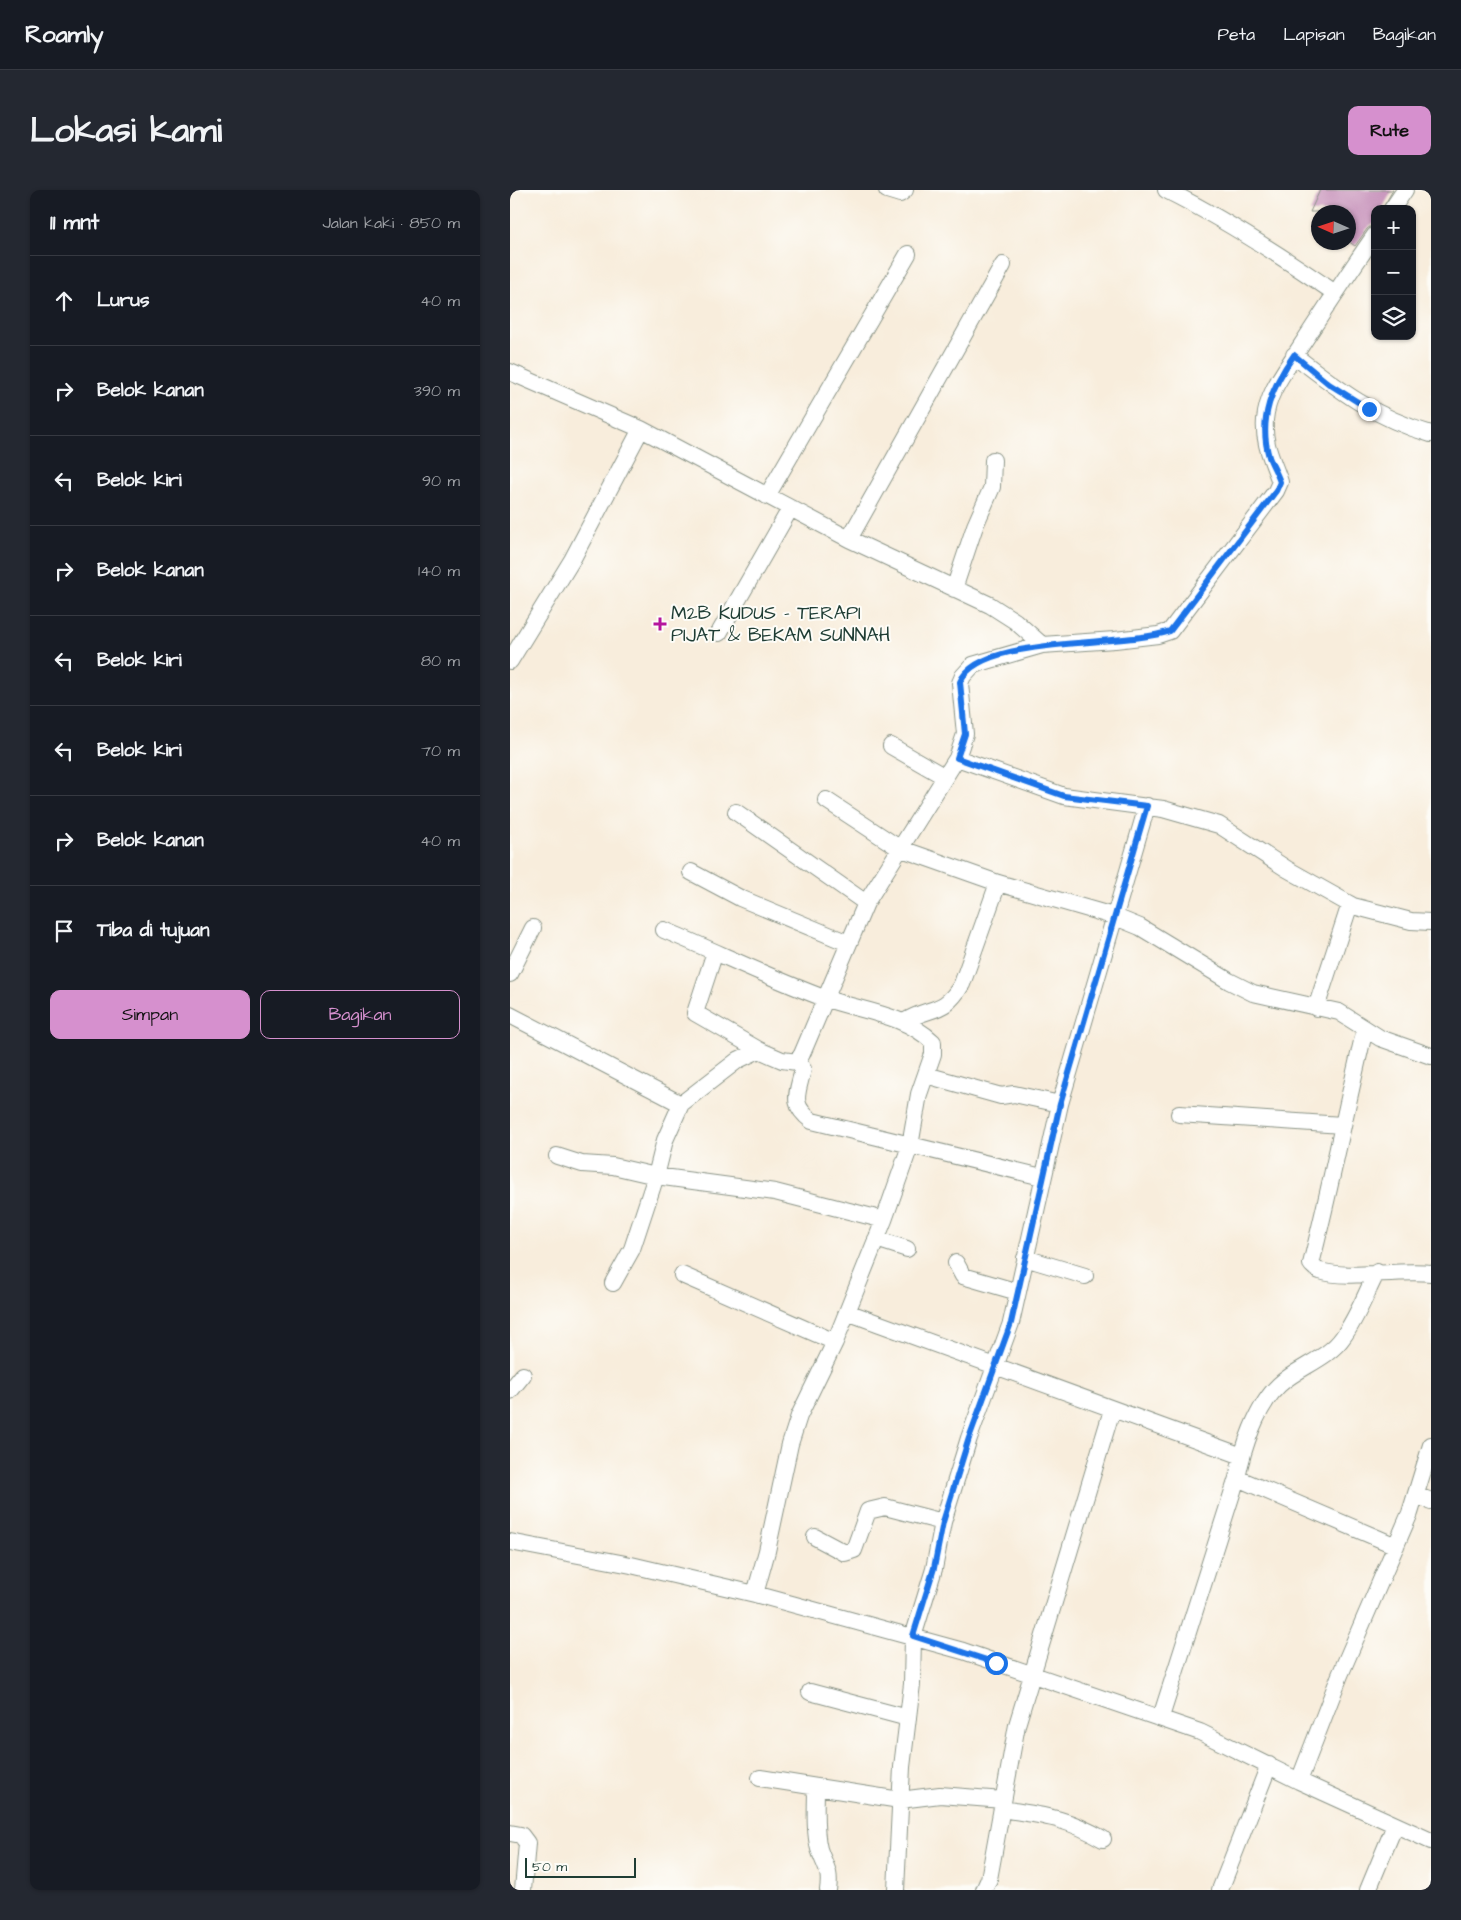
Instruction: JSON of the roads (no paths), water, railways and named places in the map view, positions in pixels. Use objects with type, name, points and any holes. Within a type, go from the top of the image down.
[{"type":"street","points":[[887,190],[900,194],[905,190]]},
{"type":"street","points":[[1166,190],[1214,213],[1273,250],[1335,293]]},
{"type":"street","points":[[1395,205],[1405,190]]},
{"type":"street","points":[[796,1062],[866,903],[898,848],[957,758],[965,734],[960,690],[963,676],[973,665],[1042,645],[1115,640],[1158,635],[1170,631],[1276,491],[1280,482],[1270,459],[1266,442],[1265,420],[1267,406],[1281,374],[1371,241]]},
{"type":"street","points":[[767,496],[908,254]]},
{"type":"street","points":[[849,539],[1003,265]]},
{"type":"street","points":[[1294,355],[1329,384],[1355,400],[1394,421],[1431,434]]},
{"type":"street","points":[[510,372],[641,430],[849,539],[1002,612],[1042,645]]},
{"type":"street","points":[[510,661],[572,560],[641,430]]},
{"type":"street","points":[[954,588],[975,526],[992,487],[993,460]]},
{"type":"street","points":[[719,633],[790,509]]},
{"type":"street","points":[[891,746],[945,777]]},
{"type":"street","points":[[957,758],[1064,796],[1147,806],[1219,826],[1288,869],[1350,904],[1411,921],[1431,922]]},
{"type":"street","points":[[826,800],[898,848],[998,883],[1113,916],[1140,927],[1229,981],[1253,993],[1339,1012],[1380,1038],[1431,1056]]},
{"type":"street","points":[[896,1890],[900,1800],[912,1684],[913,1636],[934,1568],[943,1522],[969,1438],[1011,1323],[1042,1177],[1060,1104],[1113,916],[1128,874],[1147,806]]},
{"type":"street","points":[[736,812],[866,903]]},
{"type":"street","points":[[691,872],[740,898],[848,943]]},
{"type":"street","points":[[904,1022],[915,1015],[942,1007],[950,1002],[955,995],[962,984],[998,883]]},
{"type":"street","points":[[1316,1008],[1350,904]]},
{"type":"street","points":[[510,974],[533,928]]},
{"type":"street","points":[[664,930],[824,998],[904,1022],[924,1033],[933,1042],[933,1054],[919,1094],[910,1146],[884,1220],[836,1342],[799,1416],[790,1444],[767,1551],[755,1594]]},
{"type":"street","points":[[715,952],[695,1013],[759,1050],[782,1060],[796,1062],[803,1069],[796,1101],[801,1113],[812,1121],[1042,1177]]},
{"type":"street","points":[[510,1015],[681,1104]]},
{"type":"street","points":[[1365,1029],[1342,1125],[1327,1203],[1311,1264],[1317,1270],[1334,1274],[1413,1271],[1431,1273]]},
{"type":"street","points":[[613,1283],[638,1252],[665,1140],[681,1104],[738,1060],[759,1050]]},
{"type":"street","points":[[926,1075],[1001,1096],[1014,1094],[1060,1104]]},
{"type":"street","points":[[1179,1114],[1342,1125]]},
{"type":"street","points":[[557,1156],[582,1164],[613,1166],[656,1176],[775,1192],[884,1220]]},
{"type":"street","points":[[876,1239],[907,1249]]},
{"type":"street","points":[[1025,1258],[1085,1276]]},
{"type":"street","points":[[956,1263],[962,1276],[1018,1292]]},
{"type":"street","points":[[1160,1717],[1237,1478],[1242,1456],[1267,1401],[1279,1385],[1333,1348],[1343,1337],[1377,1272]]},
{"type":"street","points":[[682,1275],[836,1342]]},
{"type":"street","points":[[847,1312],[1242,1456]]},
{"type":"street","points":[[510,1392],[522,1375]]},
{"type":"street","points":[[984,1890],[989,1879],[1017,1725],[1112,1410]]},
{"type":"street","points":[[1300,1781],[1346,1659],[1396,1546],[1424,1498],[1431,1445]]},
{"type":"street","points":[[1237,1478],[1396,1546]]},
{"type":"street","points":[[815,1538],[845,1553],[850,1553],[854,1550],[868,1511],[885,1507],[943,1522]]},
{"type":"street","points":[[510,1542],[631,1565],[755,1594],[913,1636],[1160,1717],[1200,1732],[1300,1781],[1431,1841]]},
{"type":"street","points":[[810,1692],[908,1718]]},
{"type":"street","points":[[1220,1890],[1269,1765]]},
{"type":"street","points":[[760,1778],[900,1800],[940,1795],[1002,1804],[1061,1819],[1078,1825],[1103,1839]]},
{"type":"street","points":[[816,1787],[816,1826],[819,1849],[829,1869],[828,1890]]},
{"type":"street","points":[[1368,1890],[1395,1825]]},
{"type":"street","points":[[510,1833],[520,1835],[526,1843],[523,1890]]},
{"type":"place","name":"M2B KUDUS - TERAPI PIJAT & BEKAM SUNNAH","points":[[660,624]]}]
